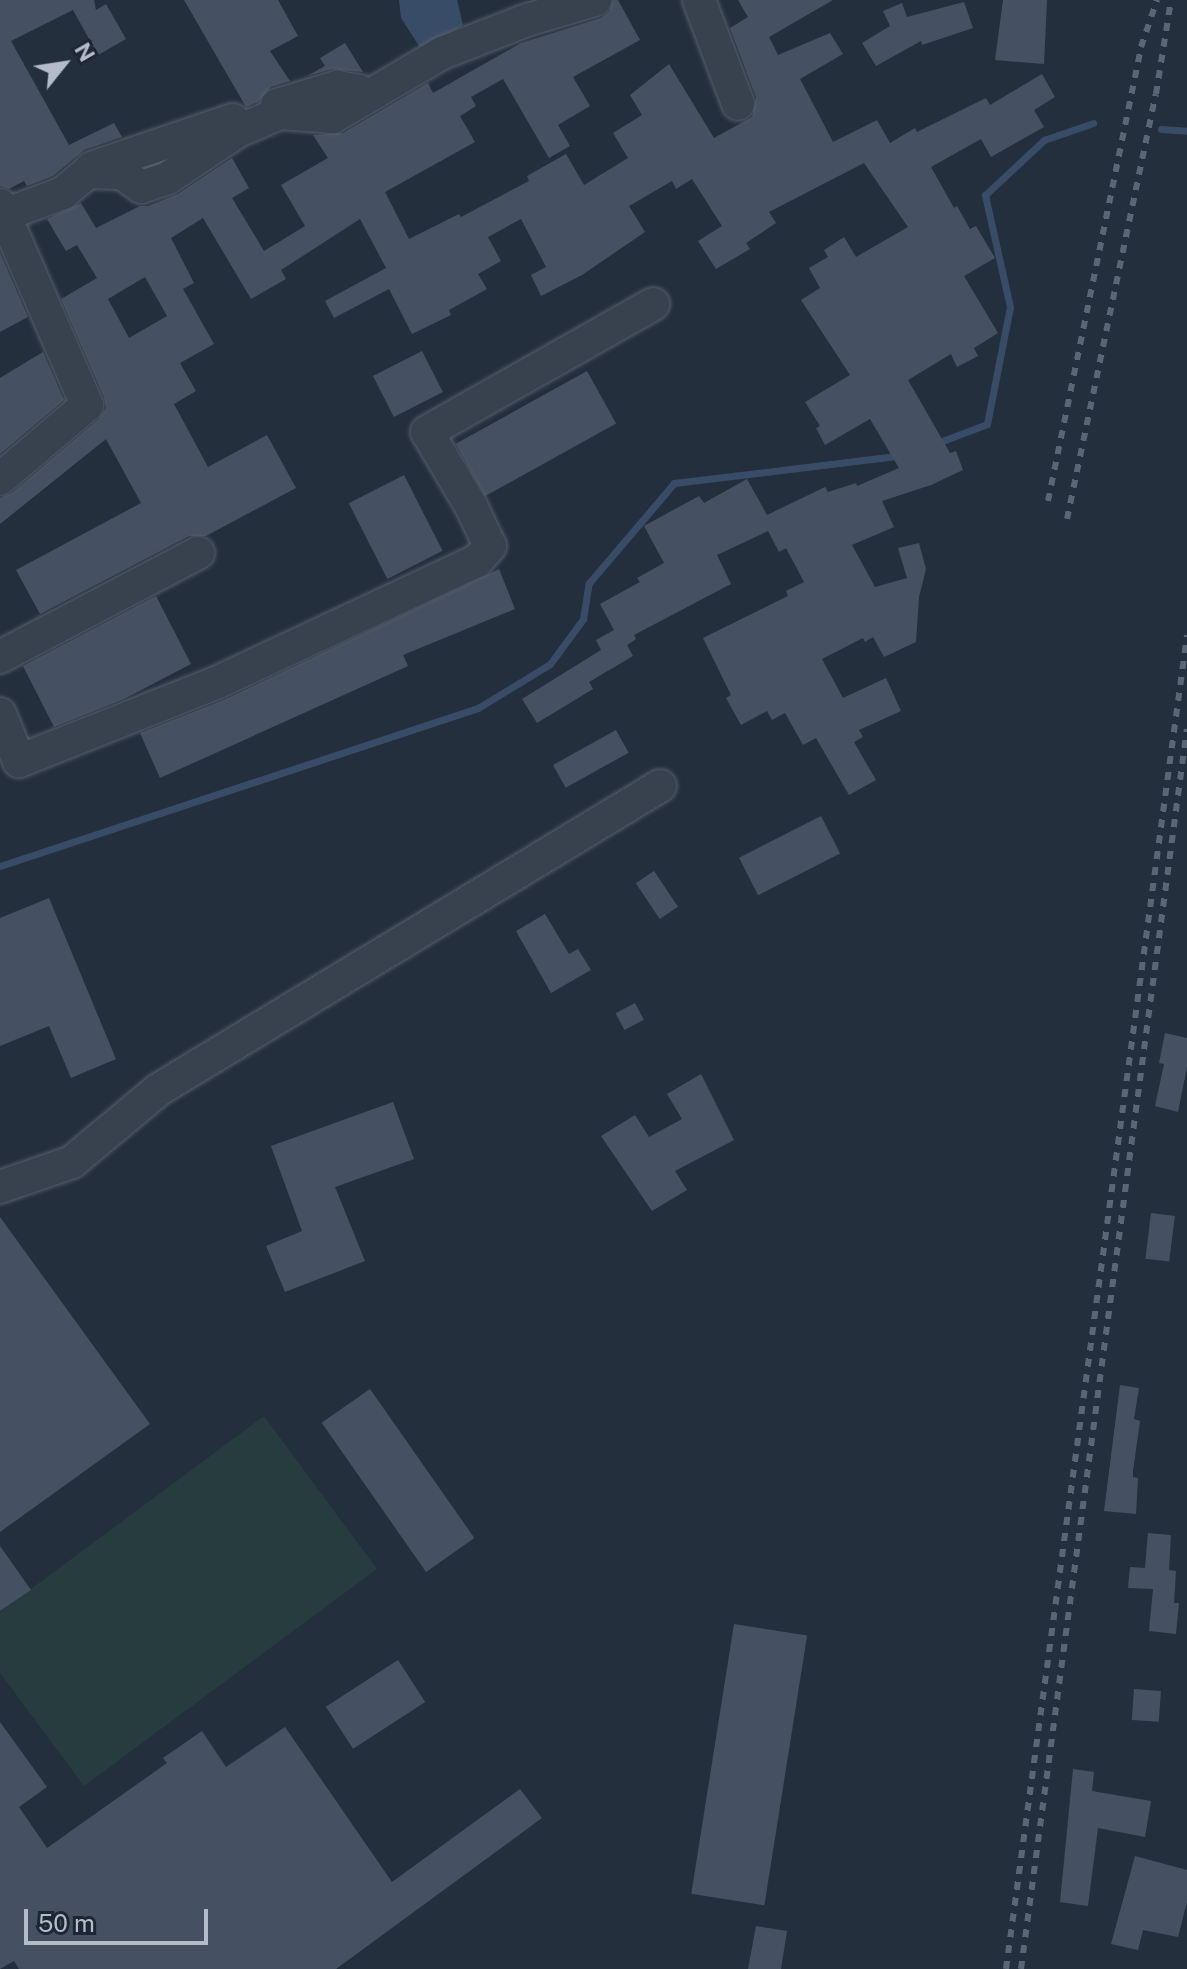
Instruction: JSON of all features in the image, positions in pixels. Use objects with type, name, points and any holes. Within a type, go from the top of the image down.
[{"type":"street","points":[[1,206],[63,193],[88,172],[122,173],[141,187],[168,178],[238,131],[280,113],[333,117],[442,53],[527,20],[595,0]]},
{"type":"street","points":[[699,0],[738,104]]},
{"type":"street","points":[[1,206],[280,104],[337,87],[359,91]]},
{"type":"street","points":[[0,479],[87,405],[1,206]]},
{"type":"street","points":[[0,714],[19,761],[216,683],[477,561],[490,546],[471,506],[427,432],[653,304]]},
{"type":"street","points":[[0,657],[198,553]]},
{"type":"street","points":[[0,1187],[72,1162],[158,1090],[660,786]]},
{"type":"green space","points":[[264,1416],[377,1569],[84,1786],[0,1673],[0,1612]]},
{"type":"water","points":[[399,0],[457,0],[463,25],[421,49],[401,18]]},
{"type":"building","points":[[0,0],[94,0],[96,10],[106,4],[126,39],[98,55],[73,10],[11,41],[69,145],[114,123],[122,137],[84,150],[53,176],[27,186],[24,181],[9,189],[0,186]]},
{"type":"building","points":[[184,0],[278,0],[298,36],[270,51],[290,81],[271,87],[258,102],[246,107]]},
{"type":"building","points":[[613,0],[618,0],[640,40],[573,77],[590,106],[558,125],[570,146],[549,158],[503,79],[471,97],[476,106],[460,116],[475,142],[385,192],[409,239],[459,214],[461,217],[529,181],[527,176],[566,154],[584,185],[628,158],[613,133],[642,115],[630,95],[669,64],[714,138],[752,117],[756,97],[730,28],[748,17],[738,0],[833,0],[769,37],[778,55],[830,33],[843,54],[800,79],[833,142],[877,120],[890,143],[915,128],[917,132],[986,98],[990,105],[1042,74],[1055,97],[1034,110],[1044,127],[991,157],[981,139],[931,167],[954,208],[957,206],[970,229],[976,226],[995,258],[964,276],[998,333],[974,348],[978,356],[957,367],[951,354],[908,380],[950,453],[956,451],[963,470],[931,485],[882,501],[894,527],[852,545],[875,587],[907,578],[898,548],[919,543],[926,569],[919,597],[916,642],[884,657],[873,637],[865,642],[863,638],[822,659],[843,698],[886,678],[901,711],[859,730],[863,737],[854,742],[876,780],[849,795],[816,738],[803,745],[785,713],[772,720],[767,711],[741,725],[726,698],[731,695],[703,638],[788,596],[786,591],[804,582],[786,548],[779,552],[768,531],[717,555],[731,584],[634,635],[636,639],[627,645],[633,656],[589,682],[593,689],[537,723],[522,699],[601,650],[596,640],[614,630],[600,604],[640,582],[637,578],[664,563],[644,526],[699,496],[704,503],[747,479],[767,515],[825,487],[828,492],[856,483],[857,486],[899,468],[870,419],[825,445],[816,428],[820,426],[805,402],[850,375],[801,300],[820,288],[809,268],[828,257],[824,250],[844,237],[856,257],[908,227],[864,163],[769,212],[776,223],[746,243],[750,249],[716,269],[698,241],[722,226],[692,179],[676,189],[672,181],[629,206],[645,232],[582,275],[541,296],[531,275],[546,267],[521,219],[488,237],[501,261],[478,274],[487,289],[449,310],[451,315],[412,334],[389,289],[334,318],[325,301],[386,268],[360,219],[281,270],[286,279],[251,299],[203,218],[171,238],[194,283],[183,289],[214,344],[180,363],[196,391],[174,404],[208,467],[267,435],[296,488],[206,536],[189,536],[40,614],[16,570],[141,503],[106,439],[0,524],[0,498],[12,493],[99,419],[106,408],[61,299],[97,278],[77,245],[66,251],[47,219],[81,203],[96,228],[140,206],[148,206],[178,194],[232,158],[249,188],[232,198],[264,251],[305,226],[281,185],[328,158],[313,135],[343,133],[428,83],[433,93],[521,43],[601,18],[609,12]],"holes":[[[145,277],[167,316],[129,338],[108,299]]]},
{"type":"building","points":[[1003,0],[1047,0],[1044,64],[995,60]]},
{"type":"building","points":[[964,2],[973,28],[922,45],[921,41],[876,66],[862,43],[890,26],[883,11],[902,3],[907,17]]},
{"type":"building","points":[[345,43],[363,72],[332,69],[307,76],[325,66],[320,58]]},
{"type":"building","points":[[0,253],[28,317],[0,332]]},
{"type":"building","points":[[422,351],[443,392],[394,417],[373,376]]},
{"type":"building","points":[[43,352],[64,400],[0,454],[0,378]]},
{"type":"building","points":[[587,371],[616,423],[485,496],[456,444]]},
{"type":"building","points":[[404,475],[443,551],[387,579],[349,503]]},
{"type":"building","points":[[499,569],[515,609],[403,655],[408,666],[160,778],[140,733],[224,700]]},
{"type":"building","points":[[156,596],[191,664],[124,699],[54,727],[23,666]]},
{"type":"building","points":[[616,730],[629,753],[566,788],[553,765]]},
{"type":"building","points":[[821,816],[840,853],[758,895],[739,858]]},
{"type":"building","points":[[654,871],[678,907],[660,919],[636,883]]},
{"type":"building","points":[[49,898],[116,1059],[71,1078],[49,1026],[0,1046],[0,918]]},
{"type":"building","points":[[545,914],[569,954],[578,949],[591,970],[551,993],[516,931]]},
{"type":"building","points":[[635,1003],[644,1020],[624,1030],[616,1013]]},
{"type":"building","points":[[1165,1033],[1187,1038],[1187,1067],[1178,1112],[1155,1106],[1164,1064],[1159,1063]]},
{"type":"building","points":[[701,1074],[734,1140],[675,1171],[687,1190],[652,1211],[601,1136],[635,1115],[649,1137],[682,1119],[667,1094]]},
{"type":"building","points":[[393,1102],[414,1159],[335,1187],[365,1261],[285,1292],[266,1246],[302,1231],[271,1146]]},
{"type":"building","points":[[1151,1213],[1175,1216],[1169,1262],[1145,1259]]},
{"type":"building","points":[[0,1217],[150,1424],[0,1532]]},
{"type":"building","points":[[1120,1385],[1139,1388],[1134,1419],[1140,1421],[1133,1471],[1133,1477],[1138,1478],[1136,1514],[1104,1511]]},
{"type":"building","points":[[370,1389],[474,1538],[426,1572],[322,1423]]},
{"type":"building","points":[[1148,1533],[1171,1535],[1169,1570],[1176,1571],[1174,1603],[1179,1603],[1176,1634],[1149,1631],[1153,1589],[1128,1588],[1130,1567],[1145,1568]]},
{"type":"building","points":[[0,1546],[31,1590],[0,1611]]},
{"type":"building","points":[[734,1624],[807,1636],[764,1905],[691,1894]]},
{"type":"building","points":[[398,1660],[425,1702],[353,1749],[326,1707]]},
{"type":"building","points":[[1134,1689],[1161,1691],[1159,1722],[1132,1720]]},
{"type":"building","points":[[0,1722],[47,1787],[19,1807],[47,1848],[167,1763],[163,1758],[202,1731],[226,1767],[285,1727],[392,1882],[520,1789],[542,1818],[336,1969],[19,1969],[14,1961],[0,1969]]},
{"type":"building","points":[[1073,1769],[1094,1772],[1092,1791],[1151,1801],[1145,1837],[1098,1828],[1088,1906],[1060,1902]]},
{"type":"building","points":[[1135,1856],[1187,1870],[1187,1902],[1178,1937],[1143,1930],[1138,1950],[1111,1944]]},
{"type":"building","points":[[756,1926],[787,1931],[781,1969],[748,1969]]},
{"type":"waterway","points":[[937,443],[987,424],[1010,307],[985,195],[1044,140],[1093,123]]},
{"type":"waterway","points":[[1161,129],[1187,131]]},
{"type":"waterway","points":[[0,866],[478,708],[550,664],[583,619],[589,583],[674,483],[898,456]]},
{"type":"railway","points":[[1048,501],[1141,47],[1157,0]]},
{"type":"railway","points":[[1067,519],[1156,94],[1171,0]]},
{"type":"railway","points":[[1006,1969],[1187,635]]},
{"type":"railway","points":[[1021,1969],[1187,729]]}]
